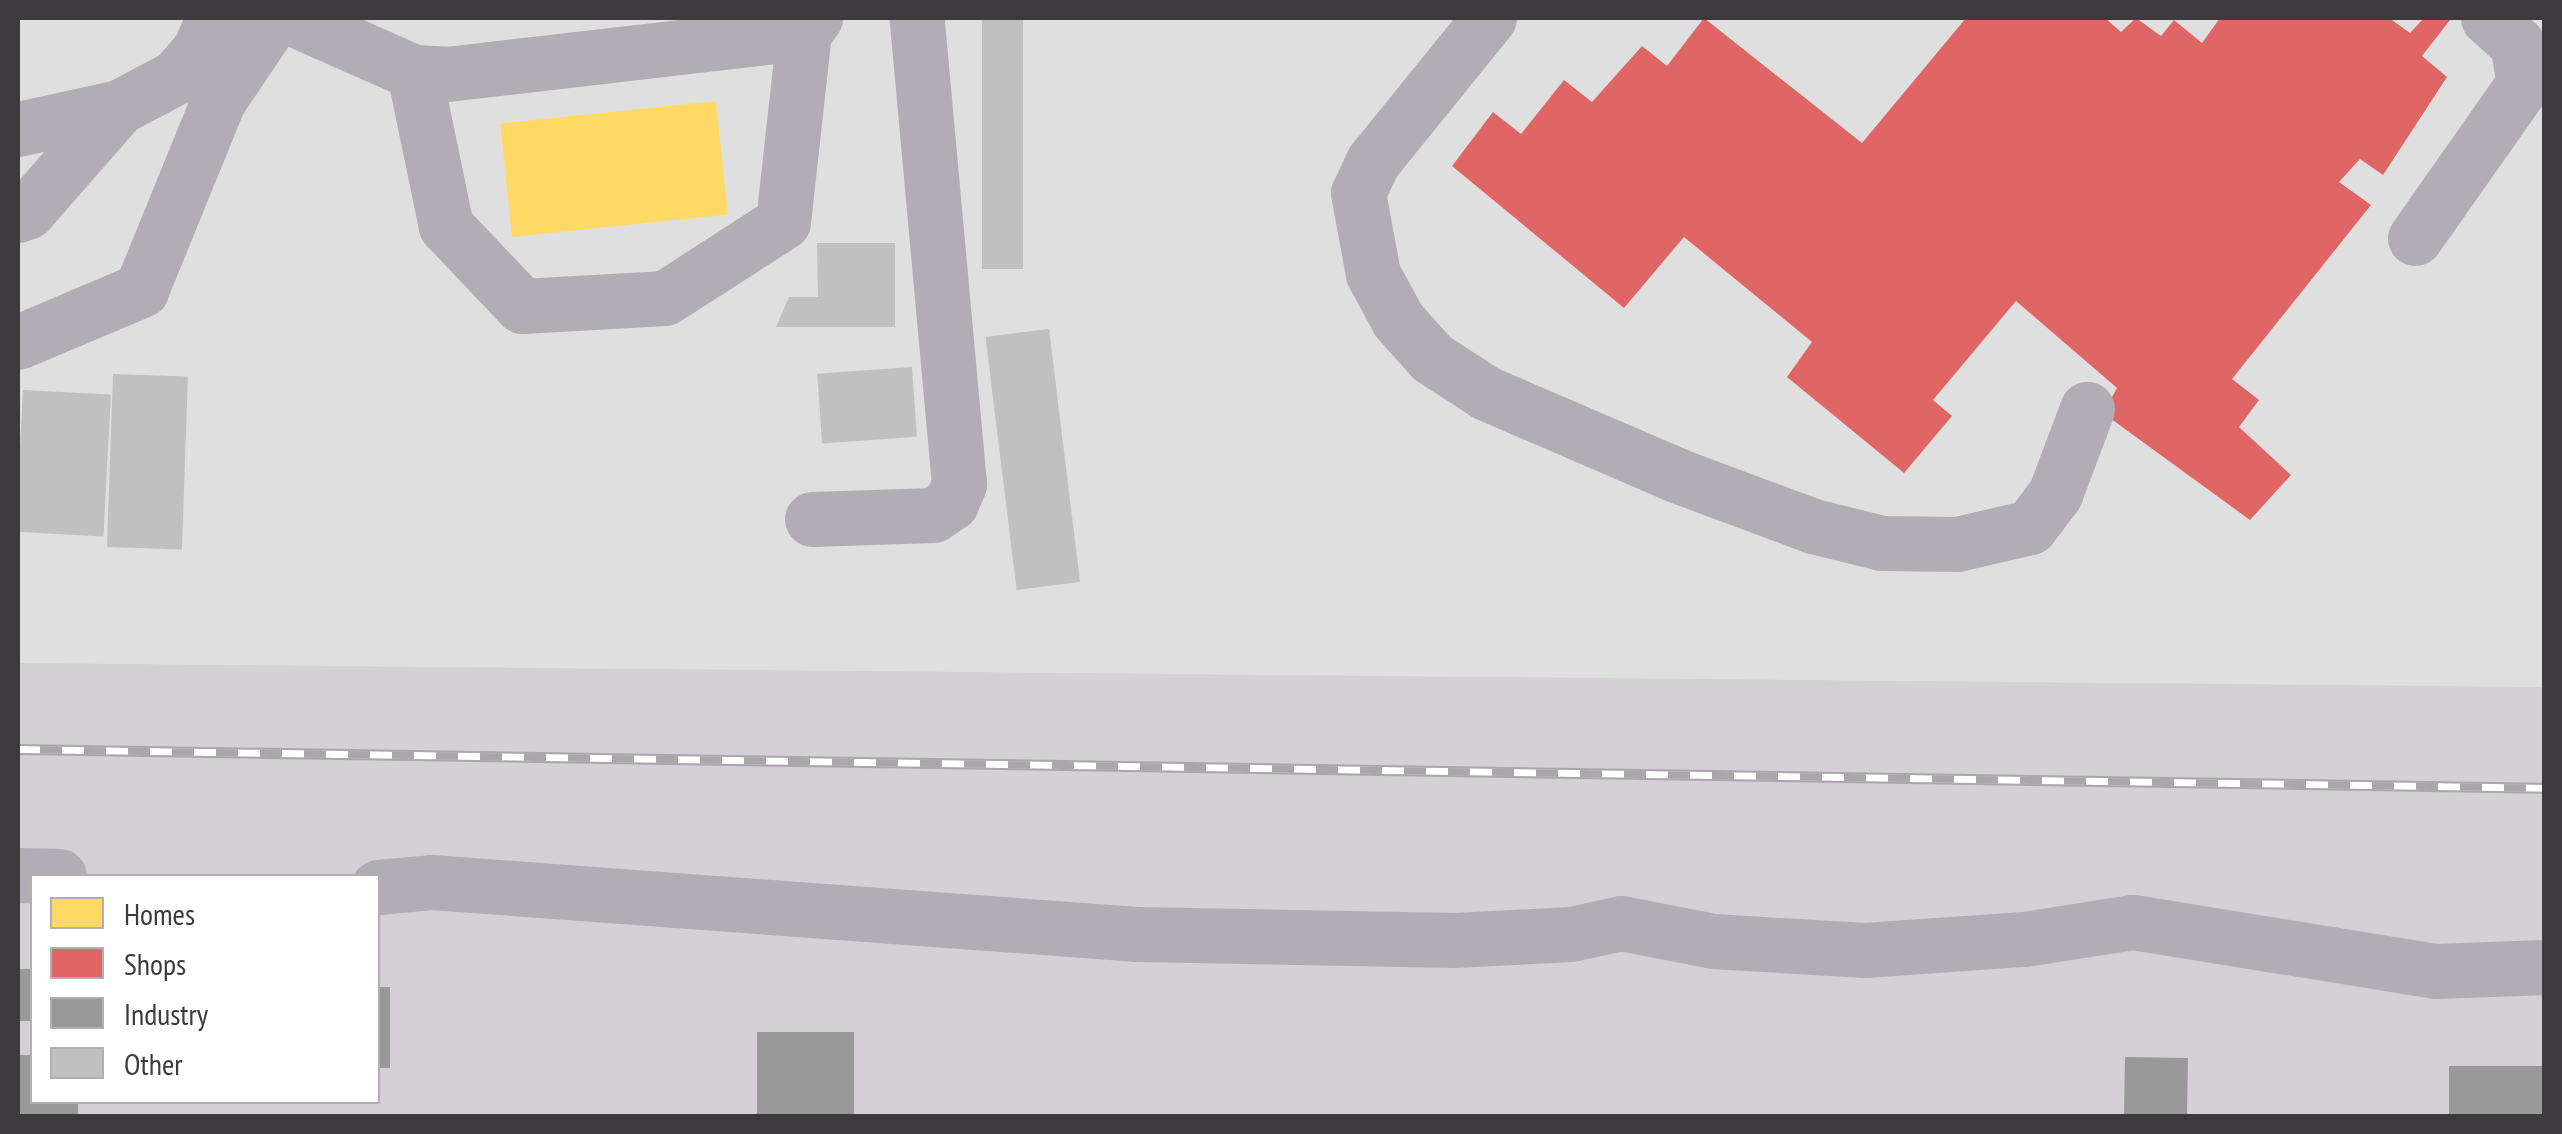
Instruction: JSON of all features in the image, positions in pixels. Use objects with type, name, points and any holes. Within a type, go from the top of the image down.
[{"type":"lane","points":[[18,128],[119,107],[176,77],[200,49],[213,18]]},
{"type":"lane","points":[[18,342],[141,290],[218,101],[274,18]]},
{"type":"lane","points":[[292,18],[414,72],[447,74],[809,25],[783,222],[665,298],[522,306],[446,226],[414,72]]},
{"type":"lane","points":[[812,518],[933,515],[952,502],[959,484],[917,18]]},
{"type":"lane","points":[[1489,18],[1373,160],[1358,193],[1373,274],[1398,320],[1432,358],[1459,375],[1676,475],[1813,526],[1882,543],[1957,544],[2030,527],[2055,494],[2087,408]]},
{"type":"lane","points":[[2415,238],[2524,83],[2517,44],[2488,18]]},
{"type":"lane","points":[[18,215],[28,212],[119,107]]},
{"type":"lane","points":[[380,886],[431,882],[1138,934],[1454,940],[1571,934],[1621,924],[1713,941],[1865,950],[2024,940],[2132,922],[2436,971],[2544,967]]},
{"type":"shaded area","points":[[18,663],[2544,687],[2544,1116],[18,1116]]},
{"type":"building: Homes","points":[[716,101],[728,214],[512,237],[500,124]]},
{"type":"building: Shops","points":[[1704,18],[1862,143],[1966,18],[2105,18],[2121,32],[2136,18],[2161,36],[2174,20],[2202,43],[2220,18],[2389,18],[2410,33],[2424,18],[2450,20],[2422,56],[2447,77],[2383,175],[2360,159],[2339,182],[2371,205],[2232,379],[2259,400],[2239,427],[2291,475],[2250,520],[2103,413],[2117,388],[2016,301],[1933,400],[1952,416],[1904,473],[1787,377],[1812,342],[1684,237],[1624,308],[1452,166],[1493,112],[1521,134],[1564,80],[1592,102],[1642,46],[1667,66]]},
{"type":"building: Industry","points":[[18,969],[30,969],[30,1021],[18,1021]]},
{"type":"building: Industry","points":[[380,987],[390,987],[390,1068],[380,1068]]},
{"type":"building: Industry","points":[[757,1032],[854,1032],[854,1116],[757,1116]]},
{"type":"building: Industry","points":[[18,1055],[30,1055],[30,1104],[78,1104],[78,1116],[18,1116]]},
{"type":"building: Industry","points":[[2125,1057],[2188,1058],[2187,1116],[2124,1116]]},
{"type":"building: Industry","points":[[2449,1066],[2544,1066],[2544,1116],[2449,1116]]},
{"type":"building: Other","points":[[982,18],[1023,18],[1023,269],[982,269]]},
{"type":"building: Other","points":[[817,243],[895,243],[895,327],[776,327],[789,297],[818,297]]},
{"type":"building: Other","points":[[1049,329],[1080,582],[1017,590],[985,337]]},
{"type":"building: Other","points":[[912,367],[917,437],[822,443],[817,374]]},
{"type":"building: Other","points":[[113,374],[188,377],[182,550],[107,547]]},
{"type":"building: Other","points":[[23,390],[111,395],[103,536],[18,532]]},
{"type":"railway","points":[[18,749],[2544,788]]}]
